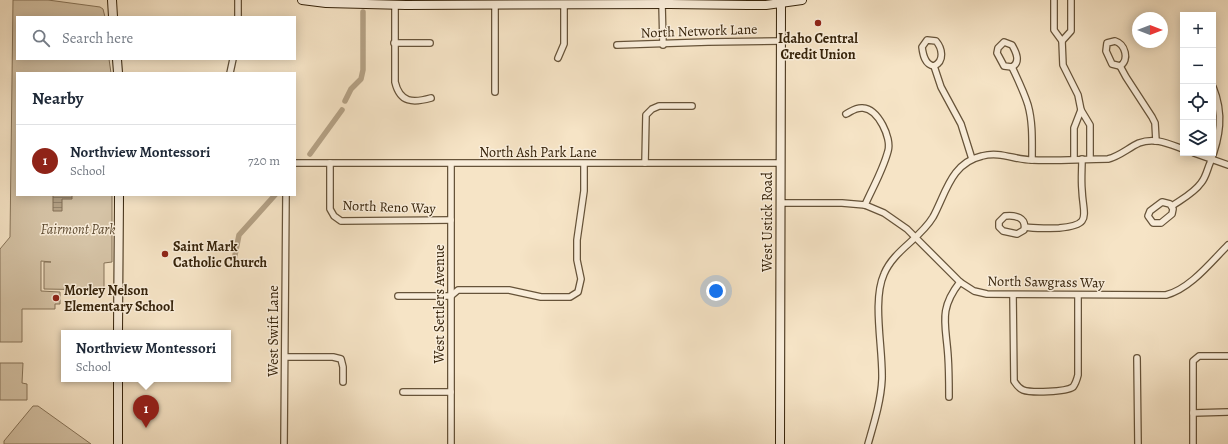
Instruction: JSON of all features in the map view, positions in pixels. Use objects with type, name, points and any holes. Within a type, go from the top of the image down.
[{"type":"main road","points":[[112,0],[113,16]]},
{"type":"main road","points":[[302,0],[326,2],[383,2],[395,5],[763,5],[781,1],[802,0]]},
{"type":"main road","name":"West Ustick Road","points":[[780,444],[781,1]]},
{"type":"main road","points":[[117,60],[118,72]]},
{"type":"main road","points":[[118,330],[119,196]]},
{"type":"main road","points":[[118,382],[118,444]]},
{"type":"street","points":[[238,0],[238,16]]},
{"type":"street","points":[[1054,0],[1054,30],[1062,41],[1063,65],[1078,95],[1081,110],[1090,125],[1090,159]]},
{"type":"street","points":[[1062,41],[1071,32],[1071,0]]},
{"type":"street","points":[[662,4],[663,44]]},
{"type":"street","points":[[395,5],[395,82],[399,93],[406,100],[413,101],[431,98]]},
{"type":"street","points":[[495,5],[495,92]]},
{"type":"street","points":[[558,58],[564,44],[564,5]]},
{"type":"street","points":[[934,66],[939,63],[942,58],[938,43],[930,40],[923,44],[922,49],[927,63],[934,66],[941,86],[961,124],[972,159]]},
{"type":"street","name":"North Network Lane","points":[[617,45],[781,41]]},
{"type":"street","points":[[1112,41],[1120,43],[1126,57],[1120,66],[1114,66],[1110,62],[1106,51],[1106,46],[1112,41]]},
{"type":"street","points":[[1004,42],[1012,45],[1018,58],[1016,64],[1012,67],[1004,66],[998,53],[999,45],[1004,42]]},
{"type":"street","points":[[394,43],[430,43]]},
{"type":"street","points":[[230,72],[233,60]]},
{"type":"street","points":[[1120,66],[1152,116],[1155,123],[1156,141]]},
{"type":"street","points":[[1012,67],[1024,92],[1029,110],[1031,123],[1032,160]]},
{"type":"street","points":[[1172,206],[1201,184],[1212,159],[1218,141],[1220,121],[1216,95]]},
{"type":"street","points":[[645,163],[646,115],[652,109],[659,106],[692,106]]},
{"type":"street","points":[[846,114],[856,108],[862,107],[874,112],[888,138],[889,150],[865,205]]},
{"type":"street","points":[[1074,159],[1074,128],[1081,110]]},
{"type":"street","points":[[868,444],[879,402],[882,380],[878,302],[881,281],[890,262],[916,238],[933,217],[952,176],[958,170],[972,159],[985,155],[998,154],[1032,160],[1108,159],[1117,157],[1138,144],[1156,141],[1180,148]]},
{"type":"street","points":[[1203,156],[1228,165]]},
{"type":"street","points":[[1025,227],[1040,229],[1073,227],[1079,224],[1085,212],[1082,189],[1082,159]]},
{"type":"street","name":"North Ash Park Lane","points":[[296,163],[780,163]]},
{"type":"street","name":"North Reno Way","points":[[330,163],[330,209],[334,216],[341,221],[451,220]]},
{"type":"street","name":"West Settlers Avenue","points":[[451,164],[451,444]]},
{"type":"street","points":[[398,296],[451,296],[458,290],[509,290],[541,297],[570,297],[578,292],[581,279],[577,260],[577,240],[584,191],[584,164]]},
{"type":"street","name":"West Swift Lane","points":[[284,444],[286,196]]},
{"type":"street","points":[[1162,202],[1168,202],[1172,206],[1172,214],[1161,223],[1155,224],[1149,219],[1150,211],[1162,202]]},
{"type":"street","name":"North Sawgrass Way","points":[[780,203],[842,203],[865,205],[896,220],[960,282],[980,293],[993,295],[1172,293],[1187,284],[1228,245]]},
{"type":"street","points":[[1005,216],[1020,217],[1024,221],[1025,227],[1020,233],[1005,232],[1000,230],[999,222],[1005,216]]},
{"type":"street","points":[[949,397],[948,356],[944,316],[949,298],[960,282]]},
{"type":"street","points":[[1013,295],[1014,381],[1017,386],[1023,390],[1029,391],[1067,390],[1073,387],[1078,375],[1078,295]]},
{"type":"street","points":[[1192,444],[1193,361],[1198,356],[1228,356]]},
{"type":"street","points":[[285,357],[333,357],[341,359],[343,367],[343,382]]},
{"type":"street","points":[[1137,358],[1138,444]]},
{"type":"street","points":[[403,392],[451,392]]},
{"type":"street","points":[[1193,412],[1228,412]]},
{"type":"green space","name":"Fairmont Park","points":[[13,0],[48,0],[100,7],[103,9],[105,16],[16,16],[16,60],[109,60],[111,72],[16,72],[16,196],[112,196],[112,262],[104,263],[104,290],[44,289],[44,262],[51,262],[41,261],[41,291],[60,292],[60,304],[55,304],[55,309],[22,309],[22,342],[0,342],[0,249],[10,237]]},
{"type":"green space","points":[[0,363],[23,363],[22,383],[27,384],[27,400],[0,400]]},
{"type":"green space","points":[[33,406],[38,406],[91,444],[4,444],[4,441]]},
{"type":"shaded area","points":[[53,196],[72,196],[72,199],[62,199],[62,211],[53,211]]},
{"type":"waterway","points":[[345,101],[351,89],[361,79],[363,70],[363,12]]},
{"type":"waterway","points":[[310,154],[342,110]]},
{"type":"waterway","points":[[233,265],[239,235],[274,196]]},
{"type":"place","name":"Idaho Central Credit Union","points":[[818,23]]},
{"type":"place","name":"Saint Mark Catholic Church","points":[[165,254]]},
{"type":"place","name":"Morley Nelson Elementary School","points":[[56,298]]},
{"type":"place","name":"Northview Montessori","points":[[146,428]]}]
